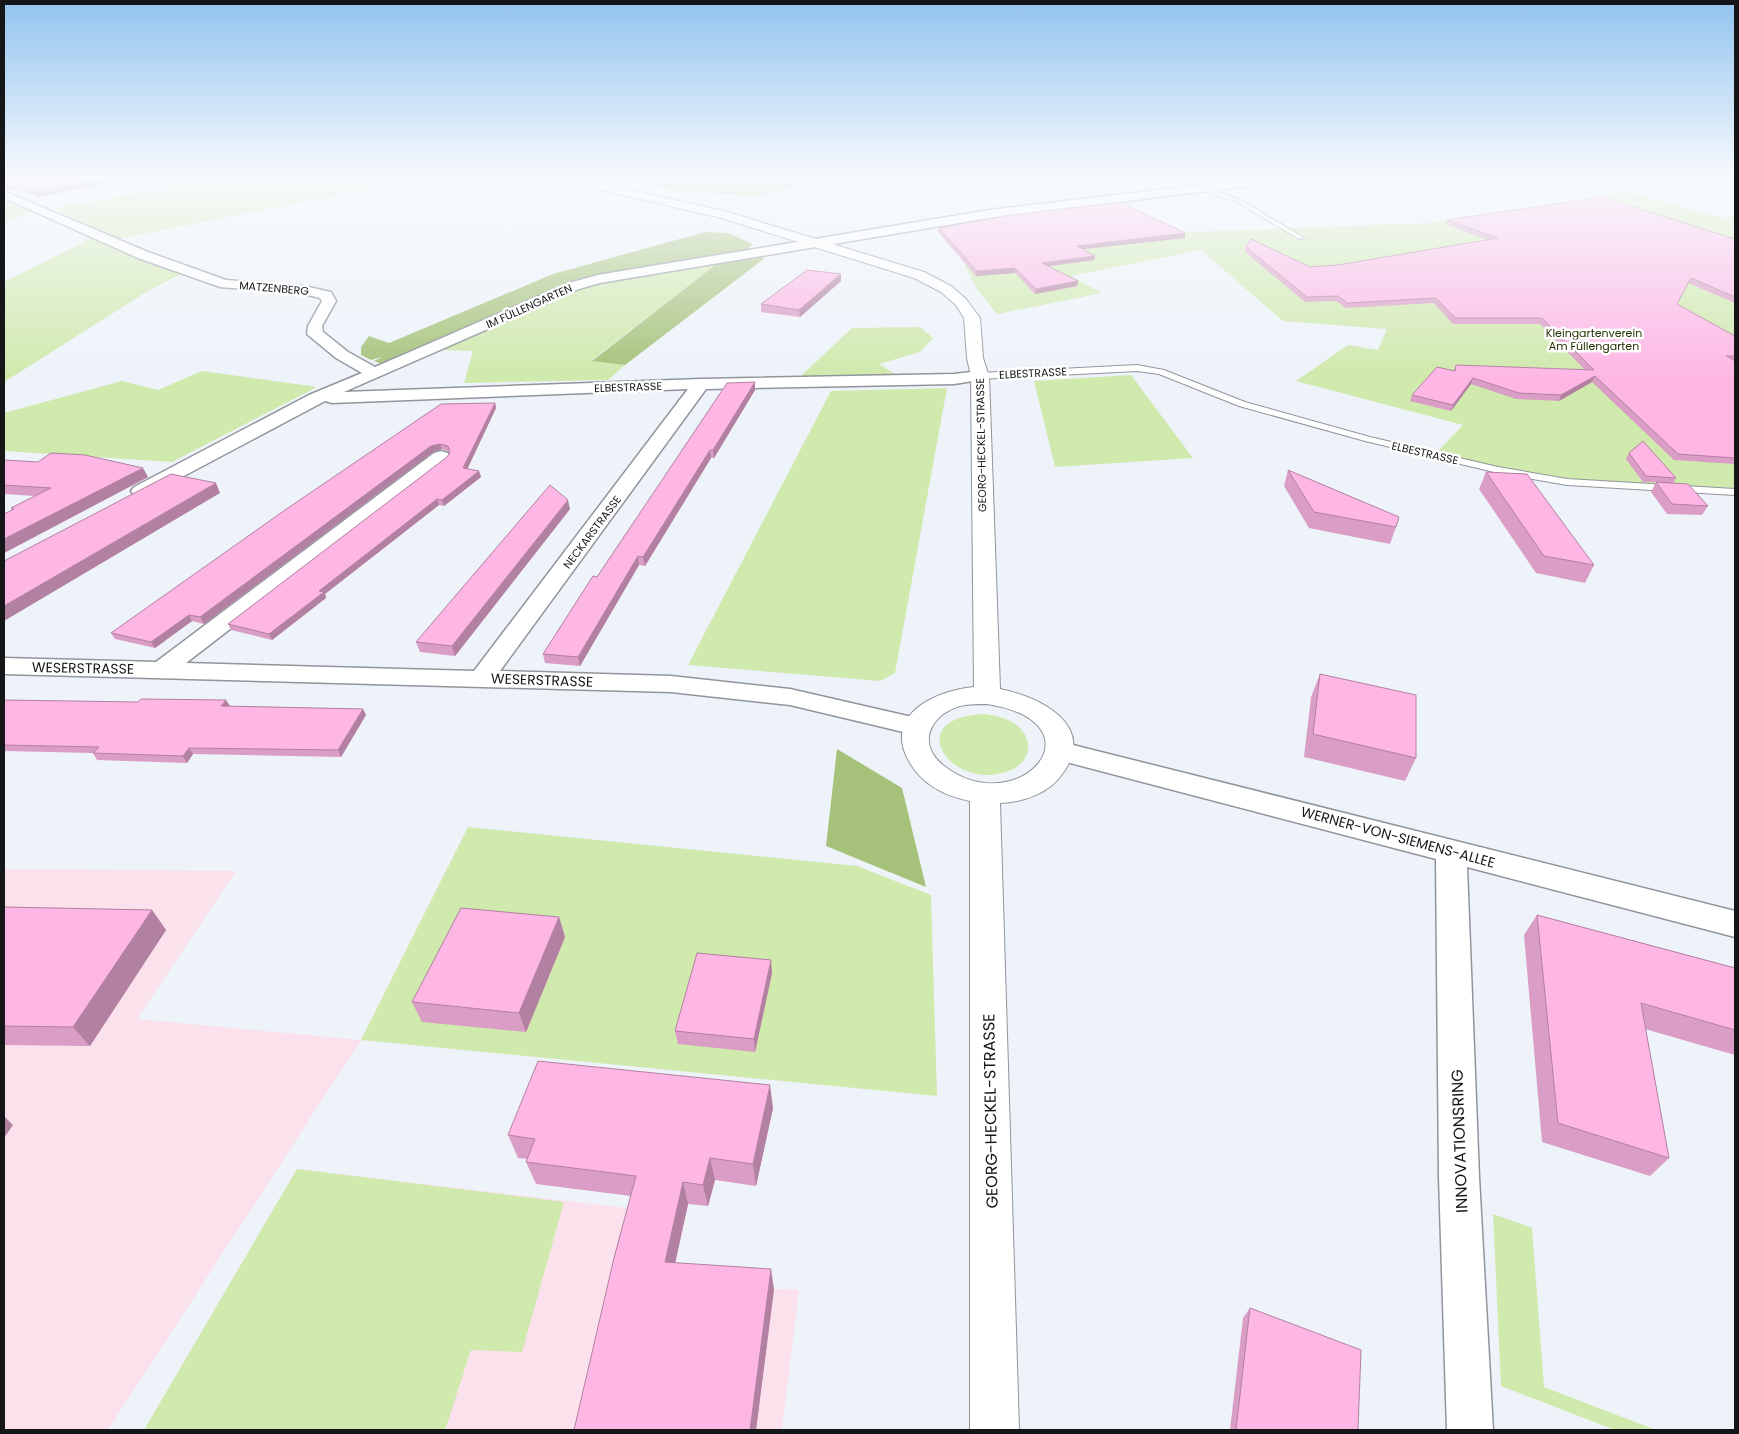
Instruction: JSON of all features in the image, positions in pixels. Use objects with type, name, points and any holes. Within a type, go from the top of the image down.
[{"type":"street","name":"MATZENBERG","points":[[113,242],[143,255],[226,284],[304,290],[326,295],[329,301],[315,326],[315,334],[342,355],[374,374]]},
{"type":"street","name":"IM FÜLLENGARTEN","points":[[128,497],[315,399],[574,286],[598,279],[817,242]]},
{"type":"street","name":"GEORG-HECKEL-STRASSE","points":[[817,242],[919,275],[946,289],[961,302],[972,318],[975,358],[980,376],[987,695]]},
{"type":"street","name":"ELBESTRASSE","points":[[315,399],[701,384],[954,380],[980,376]]},
{"type":"street","name":"NECKARSTRASSE","points":[[482,678],[701,384]]},
{"type":"street","points":[[163,670],[441,457]]},
{"type":"street","name":"WESERSTRASSE","points":[[4,666],[482,678],[697,686],[790,697],[916,726]]},
{"type":"street","points":[[987,695],[1012,699],[1032,708],[1049,720],[1059,736],[1061,751],[1053,770],[1037,783],[1012,792],[985,793],[958,788],[935,776],[920,760],[914,742],[916,726],[928,712],[945,702],[966,696],[987,695]]},
{"type":"street","name":"WERNER-VON-SIEMENS-ALLEE","points":[[1061,751],[1735,924]]},
{"type":"street","name":"GEORG-HECKEL-STRASSE","points":[[985,793],[995,1430]]},
{"type":"street","name":"INNOVATIONSRING","points":[[1451,851],[1459,1177],[1470,1430]]},
{"type":"lane","name":"ELBESTRASSE","points":[[980,376],[1137,368],[1161,372],[1252,406],[1368,439],[1498,470],[1567,482],[1735,492]]},
{"type":"shaded area","points":[[4,869],[236,871],[137,1019],[361,1040],[108,1430],[4,1430]]},
{"type":"shaded area","points":[[297,1169],[686,1215],[675,1265],[774,1289],[799,1290],[782,1430],[144,1430]]},
{"type":"green space","points":[[84,242],[101,242],[136,258],[181,274],[148,291],[4,382],[4,282]]},
{"type":"green space","points":[[669,242],[748,242],[753,244],[745,252],[595,276],[569,284],[384,365],[374,361],[382,357],[371,360],[361,355],[361,347],[369,336],[389,343],[553,274]]},
{"type":"green space","name":"Kleingartenverein Am Füllengarten","points":[[1111,242],[1735,242],[1735,488],[1580,480],[1502,468],[1436,453],[1463,425],[1296,381],[1348,345],[1378,350],[1387,329],[1283,321],[1201,250],[1071,276],[1102,293],[997,314],[977,289],[964,264],[989,263]]},
{"type":"green space","points":[[758,256],[765,258],[625,365],[592,361],[719,262]]},
{"type":"green space","points":[[719,262],[592,360],[625,365],[608,380],[464,383],[473,351],[439,350],[583,287],[603,281]]},
{"type":"green space","points":[[920,327],[933,338],[920,352],[879,364],[898,376],[801,376],[852,328]]},
{"type":"green space","points":[[202,371],[317,387],[172,462],[4,451],[4,413],[122,381],[158,390]]},
{"type":"green space","points":[[1131,375],[1193,458],[1055,467],[1034,381]]},
{"type":"green space","points":[[947,388],[895,673],[880,681],[688,665],[831,391]]},
{"type":"green space","points":[[984,714],[1010,721],[1027,738],[1027,753],[1024,759],[1011,770],[990,775],[970,772],[954,764],[944,753],[939,740],[944,728],[958,719]]},
{"type":"green space","points":[[837,749],[902,788],[926,887],[826,846]]},
{"type":"green space","points":[[468,827],[857,866],[931,895],[937,1096],[361,1040]]},
{"type":"green space","points":[[297,1169],[564,1202],[522,1352],[471,1350],[445,1430],[144,1430]]},
{"type":"green space","points":[[1493,1214],[1532,1228],[1544,1387],[1656,1430],[1615,1430],[1501,1386]]},
{"type":"building","points":[[951,242],[1111,242],[1077,246],[1095,256],[1042,263],[1078,281],[1036,289],[1015,268],[977,271]]},
{"type":"building","points":[[1249,242],[1257,242],[1310,267],[1338,265],[1475,242],[1735,242],[1735,297],[1691,278],[1677,304],[1735,336],[1735,356],[1726,356],[1735,361],[1735,458],[1678,454],[1595,376],[1561,395],[1519,393],[1473,378],[1453,405],[1412,395],[1437,367],[1455,371],[1456,365],[1594,370],[1542,318],[1455,318],[1436,298],[1347,303],[1338,296],[1307,297],[1246,247]]},
{"type":"building","points":[[807,270],[841,274],[799,310],[761,304]]},
{"type":"building","points":[[755,382],[643,557],[638,556],[578,657],[543,654],[593,576],[597,577],[727,383]]},
{"type":"building","points":[[495,403],[463,468],[479,471],[442,500],[437,499],[319,591],[324,592],[269,634],[228,624],[447,457],[450,452],[448,446],[440,444],[431,446],[200,617],[189,615],[151,642],[111,633],[285,510],[441,404]]},
{"type":"building","points":[[1643,441],[1676,478],[1646,476],[1629,453]]},
{"type":"building","points":[[51,453],[85,455],[143,468],[4,539],[4,514],[14,509],[11,508],[51,488],[4,485],[4,460],[38,462]]},
{"type":"building","points":[[1288,470],[1399,517],[1396,527],[1314,512]]},
{"type":"building","points":[[1486,472],[1527,474],[1594,565],[1544,556]]},
{"type":"building","points":[[171,474],[216,483],[4,606],[4,561]]},
{"type":"building","points":[[1656,482],[1688,484],[1708,506],[1672,504]]},
{"type":"building","points":[[550,485],[568,500],[452,646],[416,642]]},
{"type":"building","points":[[1320,674],[1416,695],[1416,758],[1313,734]]},
{"type":"building","points":[[141,699],[226,700],[221,706],[363,709],[338,750],[189,748],[183,756],[93,753],[99,747],[4,745],[4,700],[138,702]]},
{"type":"building","points":[[4,907],[152,910],[73,1027],[4,1026]]},
{"type":"building","points":[[461,908],[559,917],[519,1013],[412,1002]]},
{"type":"building","points":[[1537,915],[1735,968],[1735,1030],[1641,1003],[1669,1158],[1558,1123]]},
{"type":"building","points":[[697,953],[771,960],[754,1039],[675,1031]]},
{"type":"building","points":[[538,1061],[770,1085],[753,1164],[710,1158],[703,1185],[683,1182],[665,1262],[771,1269],[750,1430],[574,1430],[614,1258],[636,1176],[526,1162],[535,1139],[508,1135]]},
{"type":"building","points":[[1250,1308],[1361,1350],[1358,1430],[1236,1430]]}]
